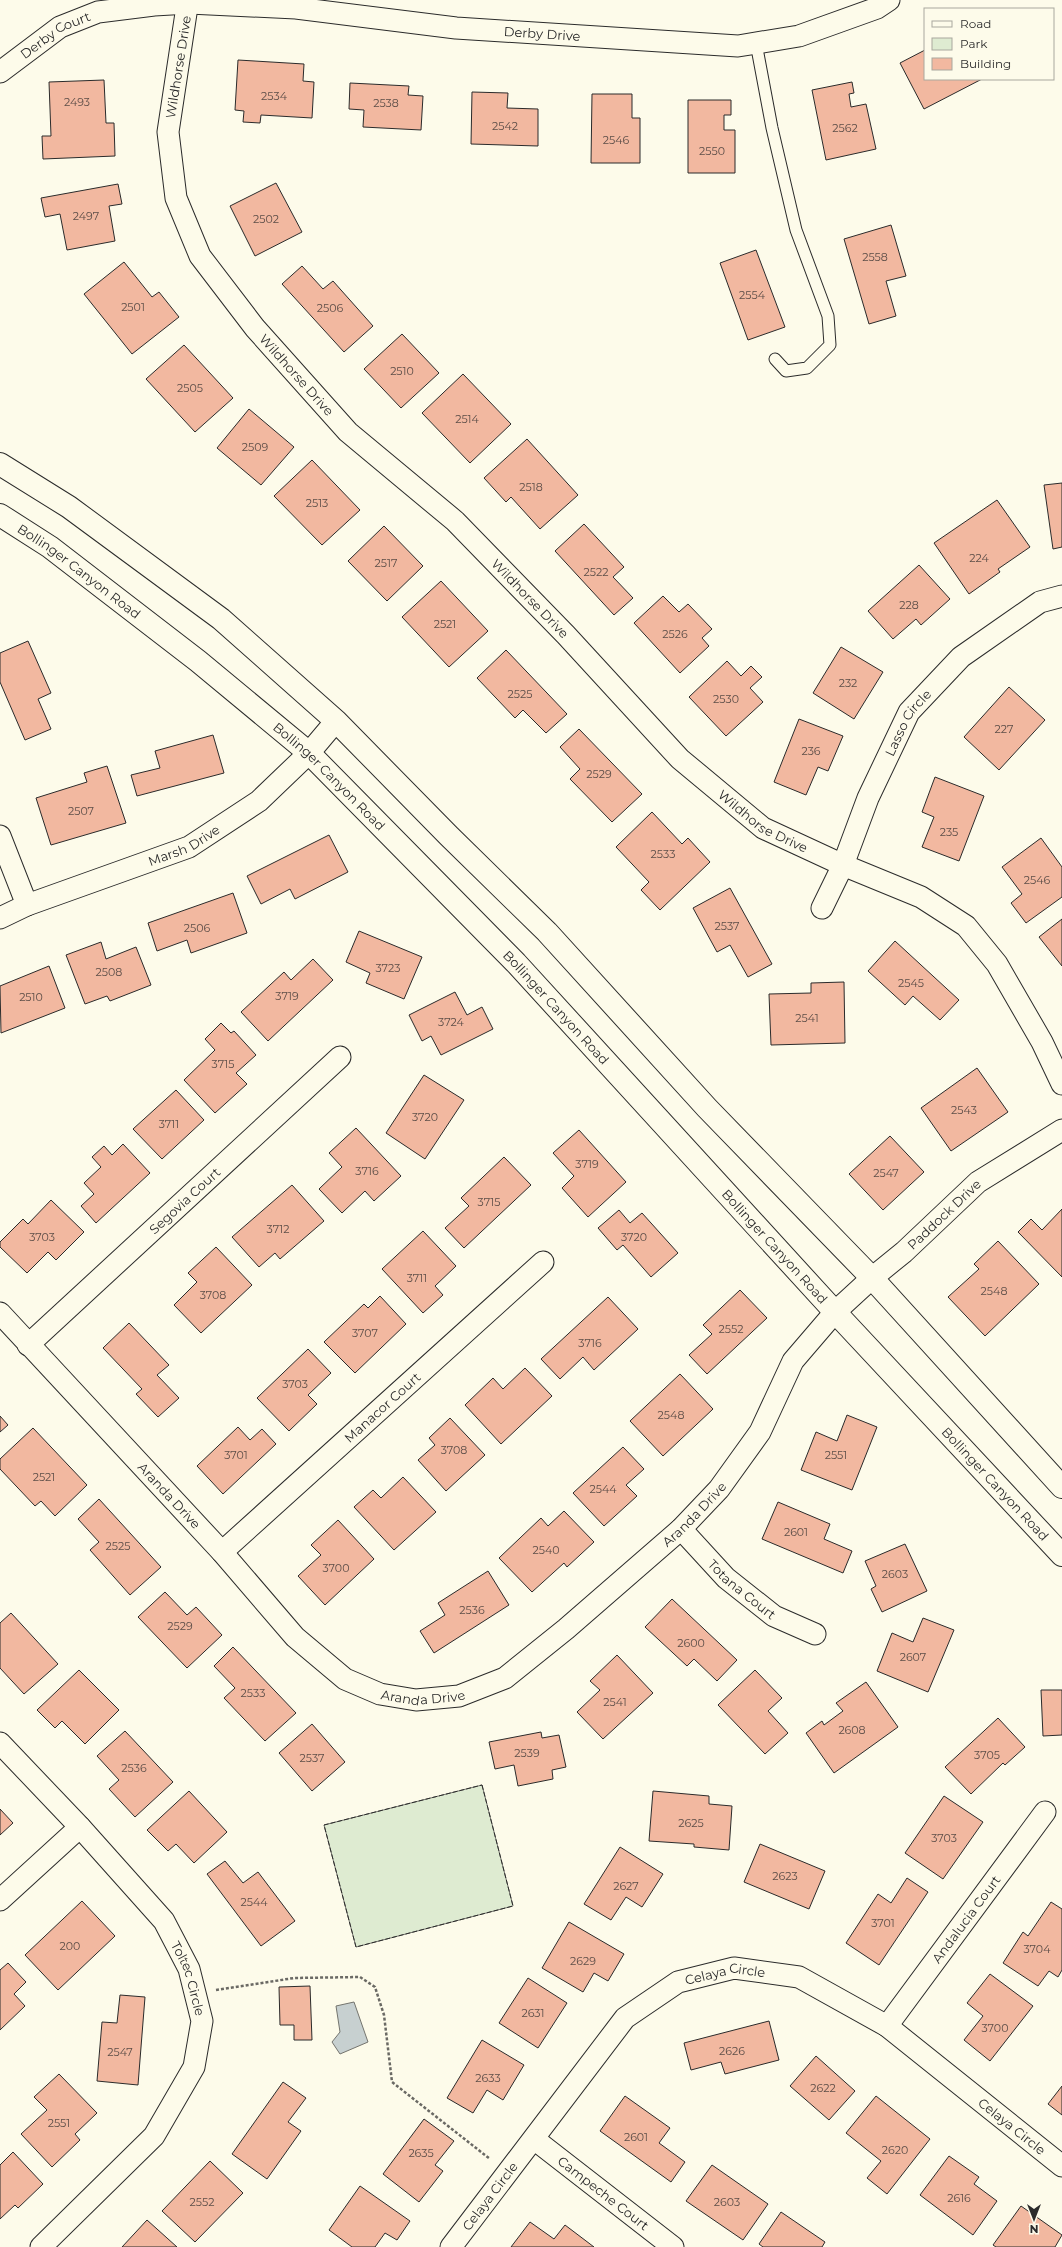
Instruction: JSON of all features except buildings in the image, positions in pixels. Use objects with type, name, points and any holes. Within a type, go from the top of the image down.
[{"type":"main road","points":[[0,464],[69,507],[221,619],[336,721],[449,836],[547,932],[707,1108],[872,1278],[1062,1487]]},
{"type":"main road","name":"Bollinger Canyon Road","points":[[0,515],[50,547],[198,661],[308,753],[516,963],[835,1312],[1062,1555]]},
{"type":"street","name":"Derby Drive","points":[[188,2],[296,8],[456,28],[738,46],[799,36],[877,8],[889,0]]},
{"type":"street","name":"Derby Court","points":[[0,72],[60,27],[98,12],[188,2]]},
{"type":"street","name":"Wildhorse Drive","points":[[188,2],[168,132],[176,198],[200,256],[241,310],[348,432],[455,521],[566,635],[680,759],[763,828],[843,865],[921,897],[966,926],[997,964],[1042,1042],[1062,1084]]},
{"type":"street","name":"Lasso Circle","points":[[822,908],[843,865],[868,798],[909,712],[961,658],[1040,602],[1062,596]]},
{"type":"street","name":"Marsh Drive","points":[[0,918],[27,905],[189,847],[259,801],[308,753],[336,721]]},
{"type":"street","points":[[0,836],[27,905]]},
{"type":"street","name":"Segovia Court","points":[[28,1345],[340,1057]]},
{"type":"street","name":"Paddock Drive","points":[[835,1312],[872,1278],[904,1252],[978,1182],[1062,1130]]},
{"type":"street","name":"Manacor Court","points":[[222,1552],[543,1262]]},
{"type":"street","name":"Aranda Drive","points":[[0,1313],[28,1345],[222,1552],[295,1637],[345,1679],[380,1694],[416,1700],[459,1696],[505,1678],[566,1629],[681,1529],[719,1489],[760,1432],[793,1361],[835,1312]]},
{"type":"street","name":"Totana Court","points":[[681,1529],[726,1578],[774,1616],[815,1634]]},
{"type":"street","name":"Toltec Circle","points":[[0,1743],[80,1827],[164,1921],[189,1969],[202,2021],[194,2067],[154,2136],[41,2247]]},
{"type":"street","name":"Andalucia Court","points":[[887,2026],[1045,1812]]},
{"type":"street","points":[[0,1900],[80,1827]]},
{"type":"street","name":"Celaya Circle","points":[[451,2247],[625,2018],[678,1982],[734,1968],[799,1977],[887,2026],[1062,2166]]},
{"type":"street","name":"Campeche Court","points":[[534,2139],[674,2247]]},
{"type":"lane","points":[[756,43],[772,128],[796,230],[828,316],[830,345],[807,368],[786,371],[775,359]]},
{"type":"path","points":[[195,1993],[294,1978],[360,1976],[375,1987],[384,2015],[392,2082],[508,2173]]},
{"type":"green space","points":[[482,1785],[513,1906],[356,1947],[324,1825]]},
{"type":"shaded area","points":[[354,2002],[368,2042],[340,2054],[332,2042],[340,2032],[336,2006]]},
{"type":"fence","points":[[482,1785],[513,1906],[356,1947],[324,1825],[482,1785]]}]
